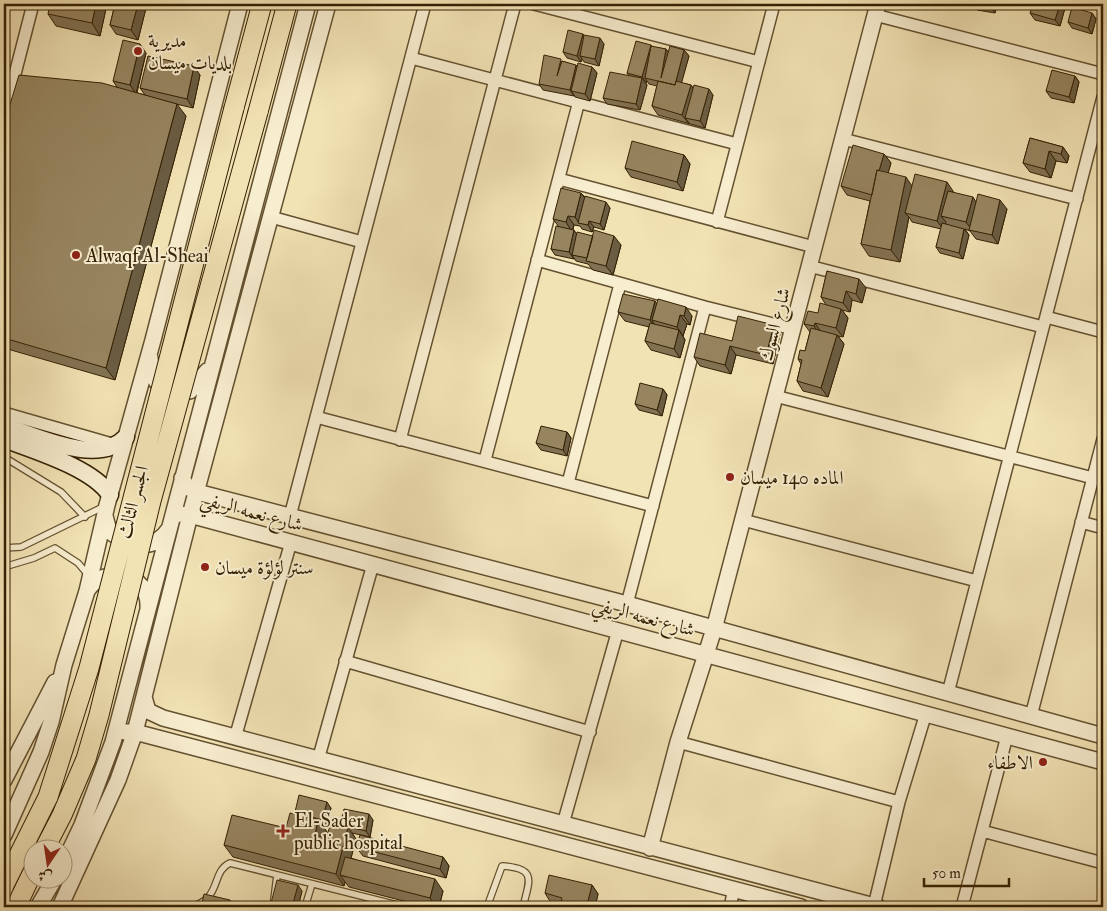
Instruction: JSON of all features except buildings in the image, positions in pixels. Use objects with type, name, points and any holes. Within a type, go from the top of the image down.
[{"type":"main road","name":"الجسر الثالث","points":[[4,885],[48,797],[89,668],[262,4]]},
{"type":"main road","name":"الجسر الثالث","points":[[50,838],[86,758],[99,715],[151,500],[288,4]]},
{"type":"main road","points":[[4,426],[88,450],[112,448],[126,436]]},
{"type":"main road","points":[[4,439],[76,469],[103,486],[107,505]]},
{"type":"main road","points":[[16,907],[25,888]]},
{"type":"street","points":[[4,117],[33,4]]},
{"type":"street","points":[[4,835],[35,766],[51,722],[64,665],[89,584],[107,505],[153,340],[240,4]]},
{"type":"street","points":[[60,907],[118,780],[135,732],[190,515],[327,6],[308,4],[111,748],[82,825],[72,846]]},
{"type":"street","points":[[290,516],[425,4]]},
{"type":"street","points":[[400,440],[515,4]]},
{"type":"street","points":[[534,4],[759,62]]},
{"type":"street","points":[[717,222],[774,4]]},
{"type":"street","points":[[877,10],[1103,74]]},
{"type":"street","name":"شارع السوك","points":[[650,848],[678,742],[714,629],[877,10]]},
{"type":"street","points":[[411,58],[737,144]]},
{"type":"street","points":[[948,693],[1103,97]]},
{"type":"street","points":[[485,460],[579,101]]},
{"type":"street","points":[[843,139],[1077,199]]},
{"type":"street","points":[[559,179],[814,247]]},
{"type":"street","points":[[271,216],[362,242]]},
{"type":"street","points":[[537,260],[705,307],[793,329]]},
{"type":"street","points":[[809,266],[1045,322],[1103,332]]},
{"type":"street","points":[[568,483],[620,284]]},
{"type":"street","points":[[627,604],[705,307]]},
{"type":"street","points":[[153,340],[150,358],[151,371],[156,383],[170,392],[190,391],[196,387],[215,354]]},
{"type":"street","points":[[775,396],[1093,478]]},
{"type":"street","points":[[4,413],[106,444],[126,436],[132,426],[144,419],[162,419],[175,424],[183,432],[186,436],[189,451]]},
{"type":"street","points":[[316,417],[400,440],[485,460],[653,506]]},
{"type":"street","points":[[1031,716],[1103,439]]},
{"type":"street","name":"شارع نعمه الريفي","points":[[182,478],[187,487],[197,492],[627,604],[1103,736]]},
{"type":"street","points":[[107,505],[109,531],[133,545],[151,544],[159,540],[168,530],[172,519]]},
{"type":"street","name":"شارع نعمه الريفي","points":[[172,519],[178,514],[190,515],[1103,762]]},
{"type":"street","points":[[743,520],[977,581]]},
{"type":"street","points":[[1082,522],[1103,528]]},
{"type":"street","points":[[236,738],[291,542]]},
{"type":"street","points":[[318,760],[373,564]]},
{"type":"street","points":[[89,584],[105,576],[125,577],[142,585],[147,592],[148,611]]},
{"type":"street","points":[[563,824],[618,630]]},
{"type":"street","points":[[139,644],[156,646]]},
{"type":"street","points":[[345,662],[590,732]]},
{"type":"street","points":[[4,780],[64,665]]},
{"type":"street","points":[[144,697],[148,711],[163,718],[876,907],[899,802],[926,713]]},
{"type":"street","points":[[159,740],[149,733],[147,725],[152,718],[163,718]]},
{"type":"street","points":[[111,748],[118,735],[126,732],[135,732],[159,740],[801,907]]},
{"type":"street","points":[[962,907],[1007,736]]},
{"type":"street","points":[[678,742],[899,802]]},
{"type":"street","points":[[529,835],[533,816]]},
{"type":"street","points":[[982,831],[1103,863]]},
{"type":"street","points":[[38,907],[49,888]]},
{"type":"street","points":[[730,907],[734,890]]},
{"type":"lane","points":[[4,457],[61,492],[85,517]]},
{"type":"lane","points":[[4,548],[21,547],[107,505]]},
{"type":"lane","points":[[4,567],[34,558],[55,548],[78,563],[89,584]]},
{"type":"lane","points":[[188,907],[197,906],[214,892],[220,872],[224,866],[230,863],[405,907]]},
{"type":"lane","points":[[487,907],[502,866],[523,870],[528,874],[530,879],[523,907]]},
{"type":"lane","points":[[273,907],[277,875]]},
{"type":"lane","points":[[305,907],[312,884]]},
{"type":"place","name":"مديرية بلديات ميسان","points":[[138,51]]},
{"type":"place","name":"Alwaqf Al-Sheai","points":[[76,255]]},
{"type":"place","name":"الماده 140 ميسان","points":[[730,477]]},
{"type":"place","name":"سنتر لؤلؤة ميسان","points":[[205,567]]},
{"type":"place","name":"الاطفاء","points":[[1043,762]]},
{"type":"place","name":"El-Sader public hospital","points":[[283,831]]}]
